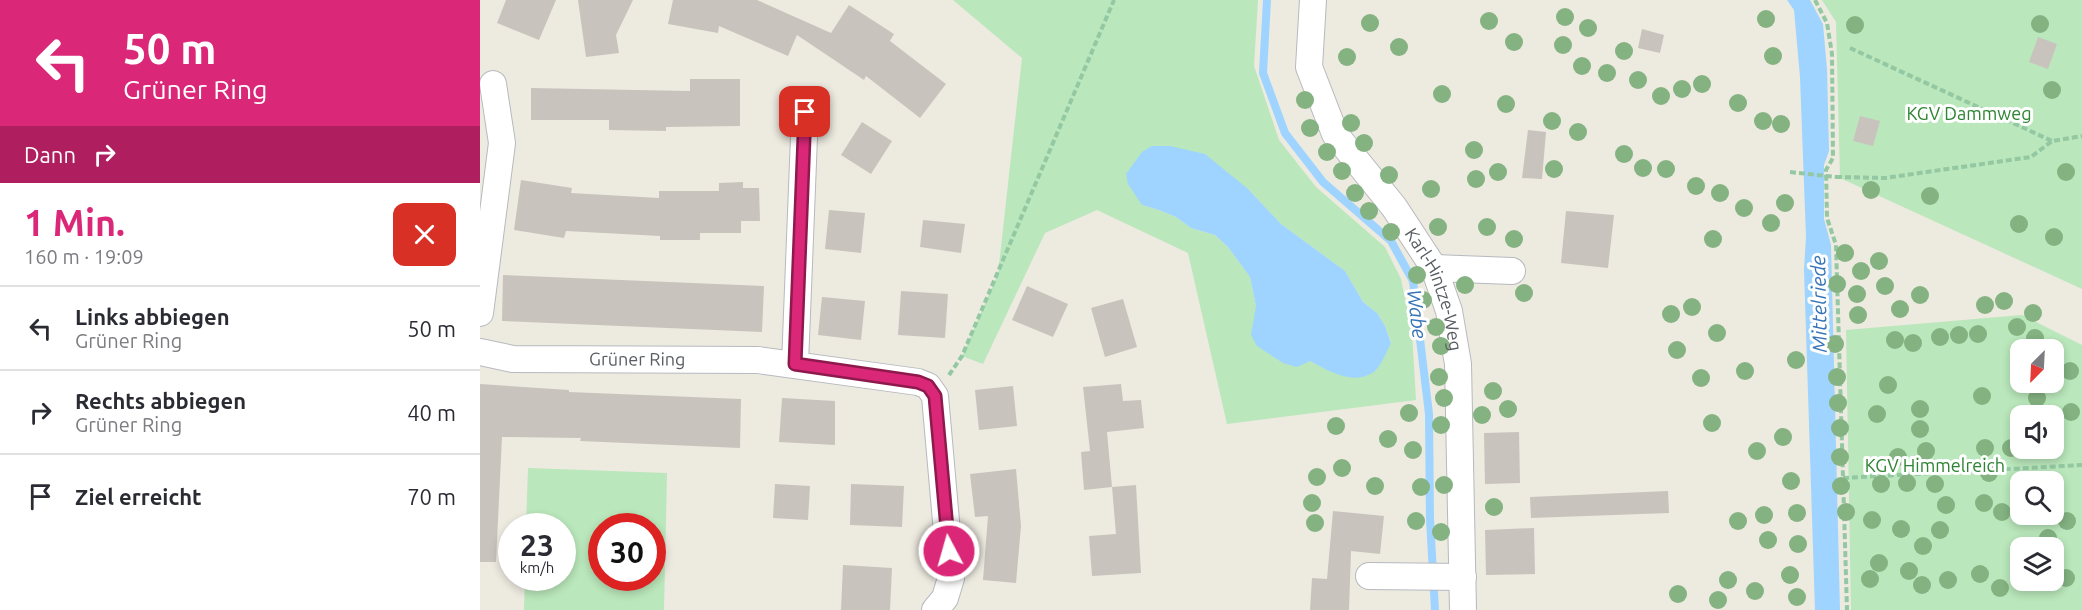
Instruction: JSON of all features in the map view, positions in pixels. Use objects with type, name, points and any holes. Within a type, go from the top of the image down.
[{"type":"street","name":"Karl-Hintze-Weg","points":[[1313,0],[1309,67],[1335,134],[1394,207],[1434,268],[1449,310],[1458,364],[1453,577],[1463,610]]},
{"type":"street","points":[[480,313],[485,235],[502,143],[493,84]]},
{"type":"street","points":[[795,364],[805,112]]},
{"type":"street","points":[[1434,268],[1512,271]]},
{"type":"street","name":"Grüner Ring","points":[[480,352],[513,359],[758,360],[918,382],[928,386],[935,396]]},
{"type":"street","points":[[935,396],[951,578],[945,598],[935,610]]},
{"type":"street","points":[[1369,576],[1453,577]]},
{"type":"path","points":[[935,396],[962,356],[1114,0]]},
{"type":"path","points":[[1815,0],[1827,23],[1832,54],[1833,158],[1826,170],[1827,218],[1836,245],[1847,610]]},
{"type":"path","points":[[1850,48],[2052,141]]},
{"type":"path","points":[[1790,172],[1836,177],[1885,178],[2031,157],[2052,141],[2082,136]]},
{"type":"path","points":[[1843,478],[2082,465]]},
{"type":"green space","points":[[953,0],[1258,0],[1254,66],[1279,140],[1316,187],[1385,247],[1401,279],[1412,333],[1416,400],[1227,424],[1188,253],[1097,210],[1045,233],[983,364],[962,356],[998,274],[1022,58]],"holes":[[[1248,189],[1281,224],[1345,271],[1363,302],[1377,313],[1391,342],[1375,371],[1328,370],[1310,361],[1297,366],[1256,306],[1250,277],[1228,247],[1215,235],[1191,228],[1176,217],[1142,205]]]},
{"type":"green space","name":"KGV Dammweg","points":[[1822,0],[2082,0],[2082,289],[1840,178],[1836,22]]},
{"type":"green space","name":"KGV Himmelreich","points":[[2022,315],[2082,345],[2082,610],[1851,610],[1846,330]]},
{"type":"green space","points":[[528,468],[667,473],[666,519],[666,513],[588,513],[588,591],[664,591],[664,610],[524,610],[525,591],[576,591],[576,513],[526,513]]},
{"type":"water","name":"Mittelriede","points":[[1787,0],[1810,0],[1823,24],[1827,69],[1829,151],[1824,165],[1824,219],[1831,245],[1840,610],[1815,610],[1800,77],[1794,10]]},
{"type":"water","points":[[1152,146],[1170,146],[1205,154],[1248,189],[1281,224],[1345,271],[1363,302],[1377,313],[1391,343],[1374,372],[1358,378],[1341,376],[1310,361],[1297,367],[1283,363],[1257,346],[1251,335],[1256,306],[1250,277],[1228,247],[1215,235],[1191,228],[1176,217],[1142,205],[1128,184],[1126,174],[1142,152]]},
{"type":"building","points":[[506,0],[556,0],[539,40],[497,23]]},
{"type":"building","points":[[578,0],[633,0],[616,35],[619,53],[586,57]]},
{"type":"building","points":[[673,0],[757,0],[831,33],[849,5],[894,34],[890,41],[946,84],[920,118],[866,76],[864,80],[797,35],[788,56],[719,26],[718,33],[668,24]]},
{"type":"building","points":[[1642,29],[1664,35],[1660,53],[1638,48]]},
{"type":"building","points":[[2038,37],[2057,44],[2048,69],[2029,62]]},
{"type":"building","points":[[690,79],[740,79],[740,126],[666,127],[666,131],[609,130],[609,120],[531,120],[531,88],[690,91]]},
{"type":"building","points":[[1860,116],[1880,121],[1873,146],[1853,141]]},
{"type":"building","points":[[862,122],[892,141],[871,174],[841,155]]},
{"type":"building","points":[[1528,130],[1546,132],[1542,179],[1522,178]]},
{"type":"building","points":[[521,180],[572,188],[571,193],[659,198],[659,191],[719,191],[719,183],[743,182],[743,188],[759,188],[760,221],[741,221],[741,233],[700,233],[700,240],[660,240],[660,236],[566,231],[564,238],[514,230]]},
{"type":"building","points":[[829,210],[865,213],[861,253],[825,249]]},
{"type":"building","points":[[1566,211],[1614,215],[1608,268],[1561,263]]},
{"type":"building","points":[[923,220],[965,224],[961,253],[920,247]]},
{"type":"building","points":[[503,275],[764,286],[762,332],[502,321]]},
{"type":"building","points":[[1027,286],[1068,304],[1053,337],[1012,320]]},
{"type":"building","points":[[901,291],[948,294],[945,338],[898,335]]},
{"type":"building","points":[[822,297],[865,301],[861,340],[818,335]]},
{"type":"building","points":[[1123,299],[1137,347],[1105,357],[1091,308]]},
{"type":"building","points":[[480,384],[569,390],[569,392],[741,399],[740,448],[580,441],[581,438],[502,437],[496,562],[480,562]]},
{"type":"building","points":[[1121,384],[1123,401],[1141,400],[1144,428],[1107,432],[1112,487],[1084,490],[1081,452],[1090,451],[1083,387]]},
{"type":"building","points":[[1013,386],[1017,426],[979,430],[975,390]]},
{"type":"building","points":[[782,398],[835,401],[835,445],[779,442]]},
{"type":"building","points":[[1519,432],[1520,483],[1485,484],[1484,433]]},
{"type":"building","points":[[1016,469],[1021,526],[1016,583],[983,580],[988,516],[975,517],[970,474]]},
{"type":"building","points":[[775,484],[810,486],[808,520],[773,518]]},
{"type":"building","points":[[851,484],[904,486],[902,527],[850,525]]},
{"type":"building","points":[[1136,485],[1141,573],[1092,576],[1089,536],[1116,534],[1112,487]]},
{"type":"building","points":[[1668,491],[1669,513],[1531,518],[1530,497]]},
{"type":"building","points":[[1333,511],[1384,516],[1380,554],[1351,551],[1349,610],[1310,610],[1312,578],[1327,579]]},
{"type":"building","points":[[1534,528],[1535,574],[1486,575],[1485,530]]},
{"type":"building","points":[[843,565],[892,568],[890,610],[841,610]]},
{"type":"waterway","name":"Wabe","points":[[1267,0],[1263,73],[1285,133],[1323,182],[1391,241],[1413,281],[1429,414],[1430,519],[1435,610]]},
{"type":"route","points":[[805,112],[795,364],[918,382],[928,386],[935,396],[949,551]]}]
